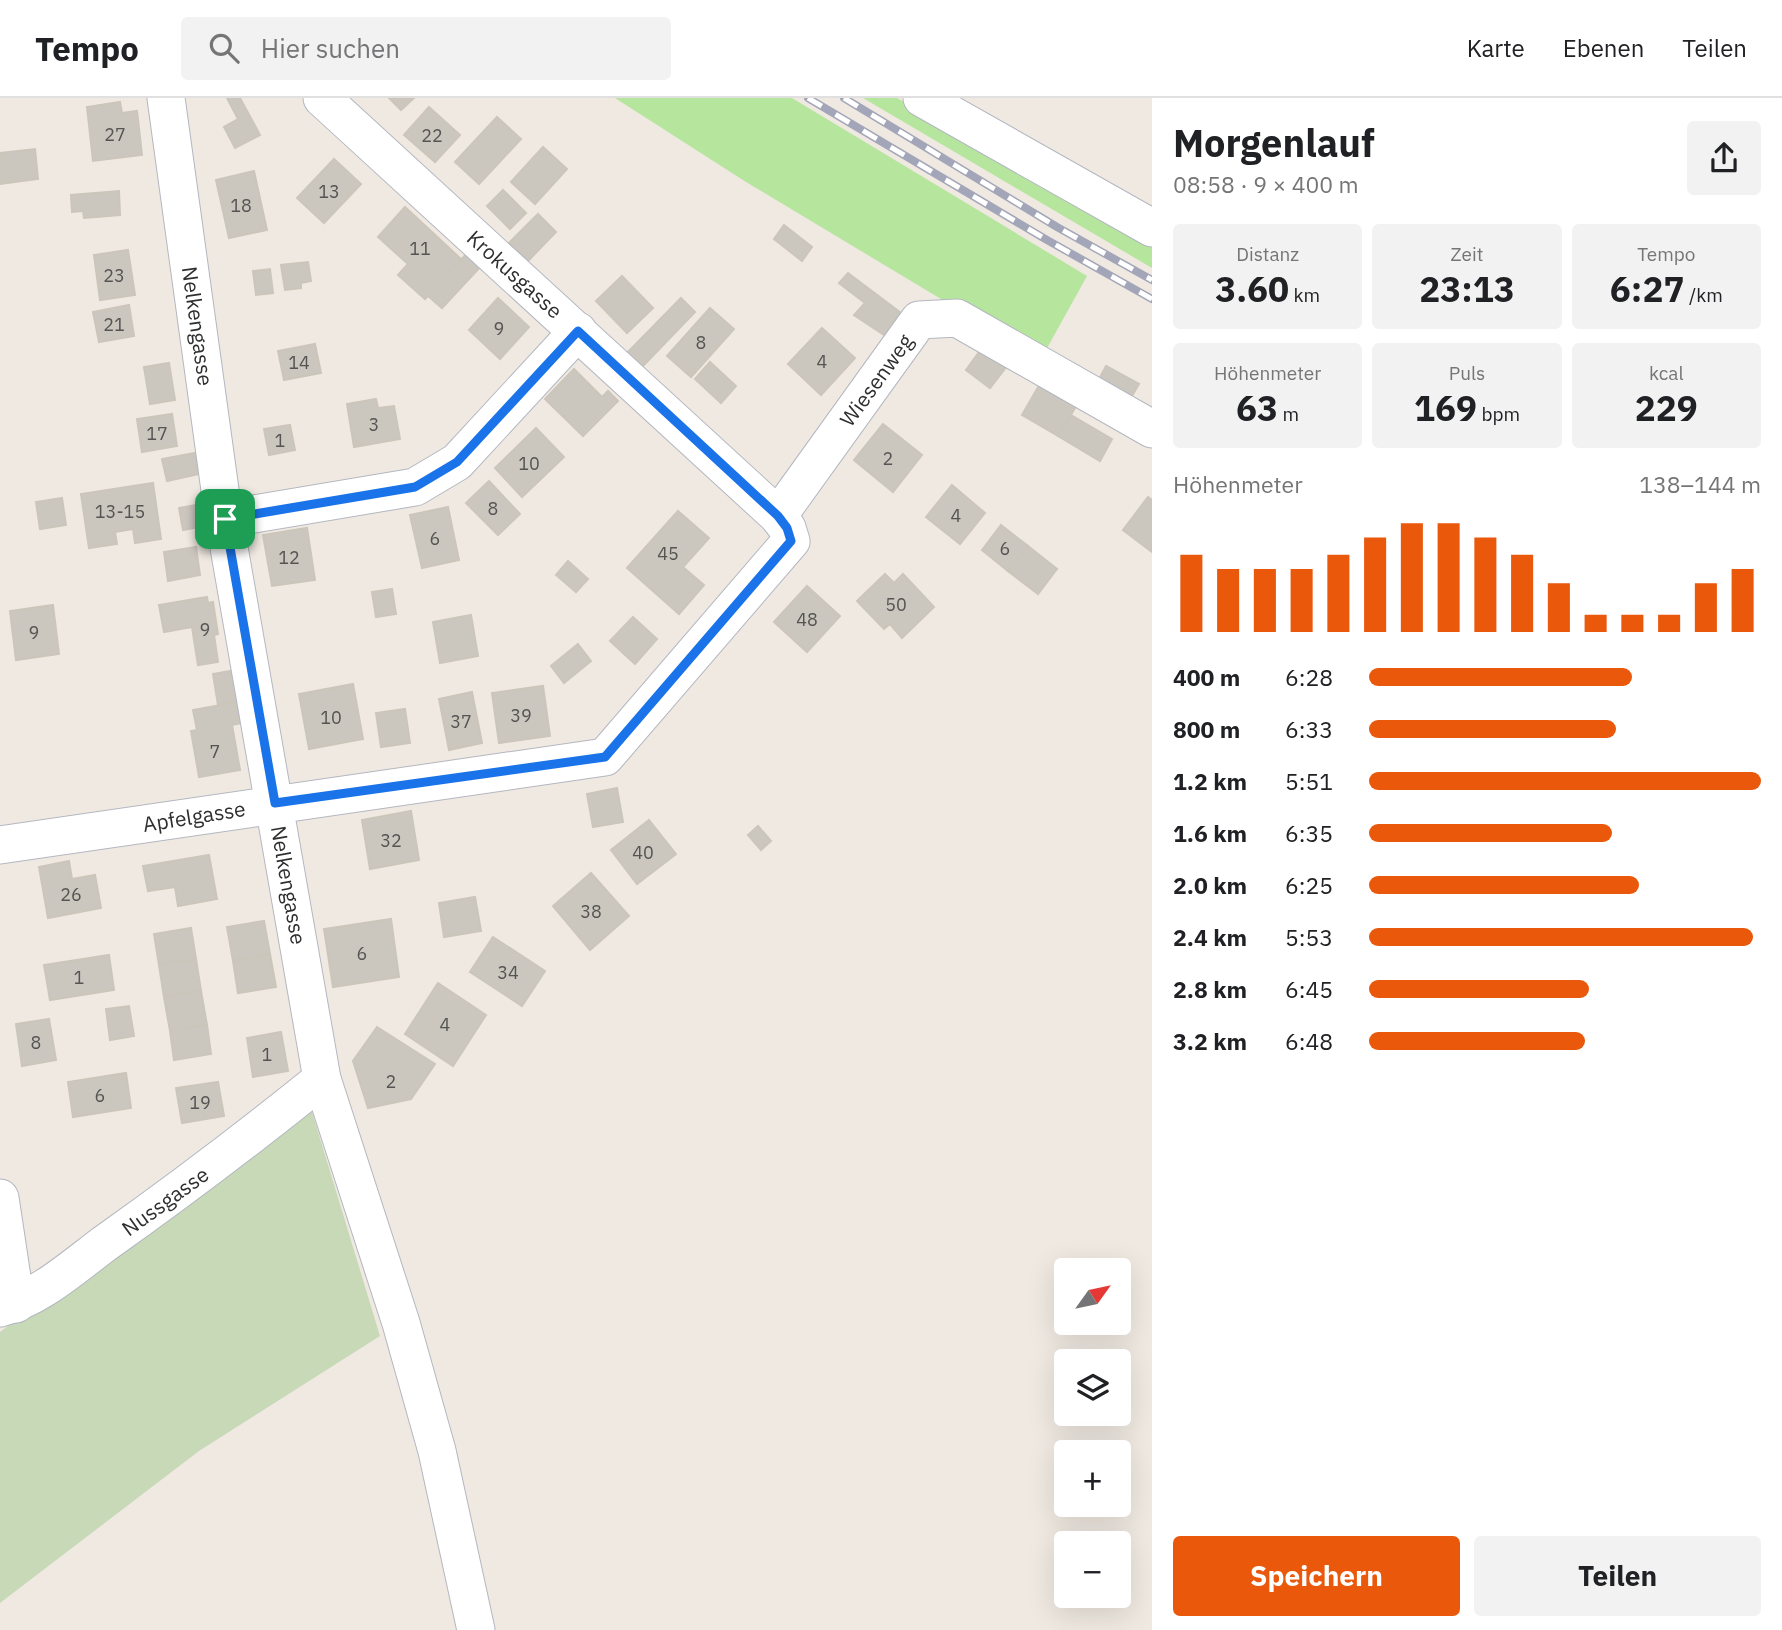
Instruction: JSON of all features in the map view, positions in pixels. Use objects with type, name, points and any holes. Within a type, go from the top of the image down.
[{"type":"street","name":"Nelkengasse","points":[[166,98],[225,519],[322,1079],[401,1323],[437,1451],[476,1630]]},
{"type":"street","name":"Krokusgasse","points":[[322,98],[578,331],[785,529]]},
{"type":"street","points":[[922,98],[1152,228]]},
{"type":"street","name":"Wiesenweg","points":[[785,529],[919,320],[957,318],[1152,429]]},
{"type":"street","points":[[225,519],[415,487],[457,462],[578,331]]},
{"type":"street","name":"Apfelgasse","points":[[0,845],[605,757],[785,529]]},
{"type":"street","name":"Nussgasse","points":[[8,1306],[46,1286],[211,1168],[322,1079]]},
{"type":"street","points":[[0,1198],[8,1306]]},
{"type":"green space","points":[[615,98],[792,98],[1087,276],[1041,359],[746,182]]},
{"type":"green space","points":[[863,98],[897,98],[1152,245],[1152,268]]},
{"type":"green space","points":[[309,1102],[380,1336],[199,1451],[0,1603],[0,1332]]},
{"type":"building","points":[[227,98],[240,98],[260,135],[235,148],[224,127],[238,119]]},
{"type":"building","points":[[389,98],[414,98],[401,110]]},
{"type":"building","points":[[120,102],[122,113],[137,111],[142,155],[93,161],[87,107]]},
{"type":"building","points":[[429,107],[460,135],[435,162],[404,135]]},
{"type":"building","points":[[497,117],[521,139],[479,184],[455,162]]},
{"type":"building","points":[[543,147],[567,169],[535,204],[511,182]]},
{"type":"building","points":[[35,149],[38,179],[0,184],[0,153]]},
{"type":"building","points":[[334,159],[361,184],[324,223],[297,198]]},
{"type":"building","points":[[254,171],[267,230],[229,238],[216,180]]},
{"type":"building","points":[[503,190],[526,213],[510,229],[487,206]]},
{"type":"building","points":[[119,191],[120,215],[84,218],[83,211],[72,212],[71,195]]},
{"type":"building","points":[[405,207],[461,259],[425,299],[398,275],[408,264],[378,237]]},
{"type":"building","points":[[538,214],[556,232],[528,261],[509,243]]},
{"type":"building","points":[[784,225],[812,247],[802,261],[774,239]]},
{"type":"building","points":[[128,250],[135,295],[100,300],[94,255]]},
{"type":"building","points":[[468,252],[482,265],[442,308],[428,296]]},
{"type":"building","points":[[308,262],[311,281],[301,283],[301,288],[285,290],[281,265]]},
{"type":"building","points":[[270,269],[273,293],[256,295],[253,271]]},
{"type":"building","points":[[848,273],[901,313],[884,335],[854,315],[865,303],[839,283]]},
{"type":"building","points":[[622,276],[653,308],[627,333],[596,301]]},
{"type":"building","points":[[498,298],[529,327],[500,359],[469,330]]},
{"type":"building","points":[[681,298],[695,312],[641,368],[626,354]]},
{"type":"building","points":[[129,305],[134,336],[99,342],[93,312]]},
{"type":"building","points":[[710,308],[734,329],[691,377],[667,356]]},
{"type":"building","points":[[822,328],[855,358],[821,395],[788,364]]},
{"type":"building","points":[[315,344],[321,373],[284,380],[278,351]]},
{"type":"building","points":[[982,348],[1007,366],[990,388],[966,370]]},
{"type":"building","points":[[710,362],[736,386],[721,403],[695,379]]},
{"type":"building","points":[[169,363],[175,400],[150,404],[144,367]]},
{"type":"building","points":[[1106,366],[1139,384],[1129,401],[1097,383]]},
{"type":"building","points":[[574,369],[602,397],[608,391],[618,401],[583,436],[545,399]]},
{"type":"building","points":[[1041,382],[1078,403],[1058,436],[1022,415]]},
{"type":"building","points":[[376,399],[378,408],[394,406],[400,439],[354,447],[347,404]]},
{"type":"building","points":[[172,414],[177,446],[142,452],[137,419]]},
{"type":"building","points":[[1071,415],[1112,439],[1100,461],[1058,436]]},
{"type":"building","points":[[883,424],[922,455],[893,492],[854,460]]},
{"type":"building","points":[[290,425],[295,450],[269,455],[264,429]]},
{"type":"building","points":[[536,428],[564,457],[522,497],[495,468]]},
{"type":"building","points":[[195,453],[199,474],[167,481],[162,459]]},
{"type":"building","points":[[489,481],[520,514],[498,535],[466,503]]},
{"type":"building","points":[[153,483],[161,539],[135,543],[133,529],[115,532],[117,544],[89,548],[81,494]]},
{"type":"building","points":[[952,485],[985,513],[960,544],[926,517]]},
{"type":"building","points":[[1148,497],[1152,500],[1152,552],[1123,530]]},
{"type":"building","points":[[62,498],[66,525],[40,529],[36,502]]},
{"type":"building","points":[[207,503],[210,525],[183,530],[179,508]]},
{"type":"building","points":[[448,507],[459,560],[422,568],[410,515]]},
{"type":"building","points":[[678,511],[709,538],[683,567],[704,585],[679,614],[627,568]]},
{"type":"building","points":[[1001,525],[1028,546],[1008,571],[982,550]]},
{"type":"building","points":[[307,528],[315,580],[272,586],[263,535]]},
{"type":"building","points":[[1028,546],[1057,569],[1038,594],[1008,571]]},
{"type":"building","points":[[196,547],[200,575],[168,581],[164,552]]},
{"type":"building","points":[[568,561],[588,579],[576,592],[556,575]]},
{"type":"building","points":[[885,574],[894,583],[903,574],[934,607],[902,638],[890,624],[884,629],[857,601]]},
{"type":"building","points":[[807,586],[840,616],[807,652],[774,622]]},
{"type":"building","points":[[392,589],[396,614],[376,617],[372,592]]},
{"type":"building","points":[[207,597],[208,603],[213,602],[218,634],[214,635],[218,662],[198,665],[192,627],[164,632],[159,605]]},
{"type":"building","points":[[53,605],[59,654],[16,660],[10,611]]},
{"type":"building","points":[[471,615],[478,656],[440,663],[433,622]]},
{"type":"building","points":[[633,617],[657,639],[635,664],[610,641]]},
{"type":"building","points":[[578,644],[591,661],[564,683],[551,666]]},
{"type":"building","points":[[236,670],[241,701],[218,705],[213,674]]},
{"type":"building","points":[[353,684],[363,739],[309,749],[299,694]]},
{"type":"building","points":[[543,686],[550,736],[499,743],[492,693]]},
{"type":"building","points":[[472,692],[482,743],[449,750],[439,699]]},
{"type":"building","points":[[238,702],[242,723],[232,725],[240,770],[199,777],[191,731],[197,730],[193,710]]},
{"type":"building","points":[[405,709],[410,743],[381,747],[376,713]]},
{"type":"building","points":[[617,788],[623,822],[593,827],[587,794]]},
{"type":"building","points":[[411,811],[419,860],[370,869],[362,820]]},
{"type":"building","points":[[649,820],[676,854],[637,884],[611,850]]},
{"type":"building","points":[[758,826],[771,841],[761,850],[748,835]]},
{"type":"building","points":[[209,855],[217,899],[178,906],[175,887],[148,891],[143,866]]},
{"type":"building","points":[[69,861],[72,879],[95,875],[101,908],[48,918],[39,867]]},
{"type":"building","points":[[591,873],[629,916],[590,950],[553,906]]},
{"type":"building","points":[[475,897],[481,931],[444,937],[439,903]]},
{"type":"building","points":[[391,919],[399,977],[333,987],[324,929]]},
{"type":"building","points":[[264,921],[270,954],[233,961],[227,927]]},
{"type":"building","points":[[191,928],[196,959],[159,965],[154,934]]},
{"type":"building","points":[[493,937],[545,971],[522,1006],[470,972]]},
{"type":"building","points":[[270,954],[276,987],[238,993],[233,961]]},
{"type":"building","points":[[109,955],[114,990],[50,1000],[44,965]]},
{"type":"building","points":[[196,959],[201,991],[164,997],[159,965]]},
{"type":"building","points":[[438,983],[486,1015],[453,1066],[405,1034]]},
{"type":"building","points":[[201,991],[207,1025],[170,1031],[164,997]]},
{"type":"building","points":[[129,1006],[134,1036],[110,1040],[106,1009]]},
{"type":"building","points":[[49,1019],[56,1060],[22,1066],[16,1024]]},
{"type":"building","points":[[207,1025],[211,1054],[174,1060],[170,1031]]},
{"type":"building","points":[[377,1027],[435,1064],[411,1099],[368,1108],[353,1061]]},
{"type":"building","points":[[281,1032],[288,1071],[253,1077],[247,1038]]},
{"type":"building","points":[[126,1073],[131,1108],[73,1117],[68,1082]]},
{"type":"building","points":[[218,1082],[224,1116],[182,1123],[176,1088]]},
{"type":"railway","points":[[808,98],[1152,299]]},
{"type":"railway","points":[[844,98],[1057,227],[1152,280]]},
{"type":"route","points":[[578,331],[778,516],[787,528],[791,541],[605,757],[275,803],[225,519],[415,487],[457,462],[578,331]]}]
